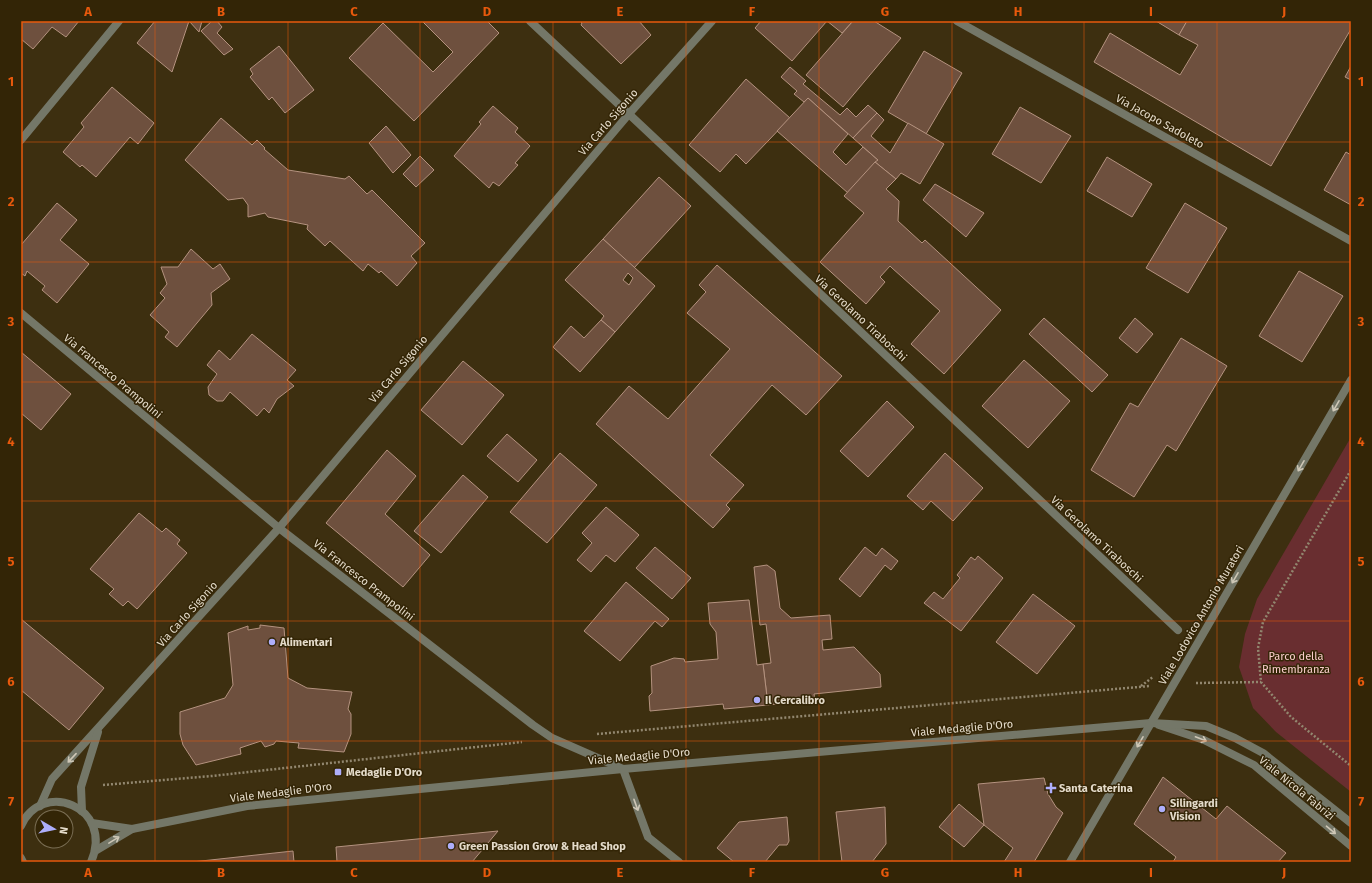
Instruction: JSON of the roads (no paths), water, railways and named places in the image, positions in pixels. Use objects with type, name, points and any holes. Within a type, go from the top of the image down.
[{"type":"street","points":[[21,140],[119,21]]},
{"type":"street","name":"Via Gerolamo Tiraboschi","points":[[530,21],[628,115],[1178,630]]},
{"type":"street","name":"Via Carlo Sigonio","points":[[40,806],[52,779],[279,528],[628,115],[712,21]]},
{"type":"street","name":"Via Jacopo Sadoleto","points":[[957,21],[1351,241]]},
{"type":"street","name":"Via Francesco Prampolini","points":[[21,313],[279,528],[533,725],[552,738],[623,769]]},
{"type":"street","name":"Viale Lodovico Antonio Muratori","points":[[1070,862],[1351,380]]},
{"type":"street","name":"Viale Medaglie D'Oro","points":[[92,823],[132,829],[247,806],[623,769],[1150,723]]},
{"type":"street","name":"Viale Nicola Fabrizi","points":[[1150,723],[1206,726],[1235,738],[1263,753],[1351,824]]},
{"type":"street","name":"Viale Nicola Fabrizi","points":[[1150,723],[1204,740],[1254,765],[1351,846]]},
{"type":"street","name":"Via Carlo Sigonio","points":[[82,811],[81,787],[98,729]]},
{"type":"street","points":[[623,769],[648,837],[679,862]]},
{"type":"street","points":[[22,823],[33,810],[49,803],[62,802],[75,806],[82,811],[92,823],[96,837],[96,851],[91,862]]},
{"type":"street","name":"Viale Medaglie D'Oro","points":[[96,851],[132,829]]},
{"type":"street","points":[[21,858],[22,862]]},
{"type":"place","name":"Alimentari","points":[[272,642]]},
{"type":"place","name":"Il Cercalibro","points":[[757,700]]},
{"type":"place","name":"Medaglie D'Oro","points":[[338,772]]},
{"type":"place","name":"Santa Caterina","points":[[1051,788]]},
{"type":"place","name":"Silingardi Vision","points":[[1162,809]]},
{"type":"place","name":"Green Passion Grow & Head Shop","points":[[451,846]]},
{"type":"park label","name":"Parco della Rimembranza","points":[[1296,662]]}]
